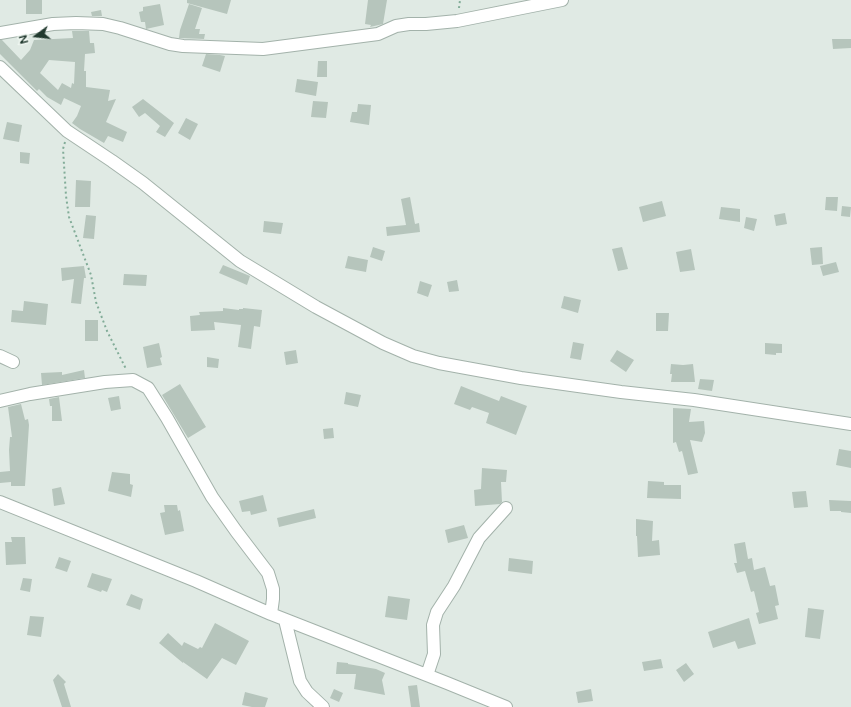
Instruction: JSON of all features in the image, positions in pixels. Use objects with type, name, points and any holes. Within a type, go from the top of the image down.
[{"type":"street","points":[[0,33],[53,24],[103,24],[170,44],[183,46],[263,49],[378,34],[396,26],[457,21],[562,0]]},
{"type":"street","points":[[0,67],[67,131],[143,183],[240,261],[316,307],[383,343],[413,356],[439,363],[521,378],[621,392],[694,400],[851,424]]},
{"type":"street","points":[[0,356],[13,362]]},
{"type":"street","points":[[0,401],[30,394],[105,382],[134,380],[148,388],[212,497],[268,573],[273,589],[271,614]]},
{"type":"street","points":[[0,502],[196,581],[285,620],[427,674],[506,707]]},
{"type":"street","points":[[427,674],[434,654],[433,625],[437,612],[454,586],[479,538],[506,508]]},
{"type":"street","points":[[285,620],[300,681],[306,692],[323,707]]},
{"type":"path","points":[[67,131],[63,149],[69,217],[91,275],[96,302],[107,331],[122,361],[134,380]]},
{"type":"building","points":[[26,0],[42,0],[42,14],[26,14]]},
{"type":"building","points":[[187,0],[231,0],[227,14],[187,3]]},
{"type":"building","points":[[368,0],[387,0],[383,24],[370,27],[371,25],[365,24]]},
{"type":"building","points":[[160,4],[164,25],[146,29],[145,22],[141,22],[139,12],[143,11],[143,7]]},
{"type":"building","points":[[189,4],[202,8],[195,29],[200,29],[199,34],[205,34],[204,39],[179,38],[180,30]]},
{"type":"building","points":[[101,10],[102,16],[92,16],[91,12]]},
{"type":"building","points":[[72,31],[89,31],[90,43],[94,43],[95,53],[85,54],[84,71],[86,71],[86,87],[110,90],[108,101],[116,99],[106,122],[127,132],[123,142],[108,136],[104,143],[80,129],[72,123],[81,106],[64,98],[61,105],[47,97],[39,89],[37,91],[0,54],[0,40],[2,40],[21,60],[30,50],[34,40],[73,38]],"holes":[[[49,60],[75,62],[74,84],[72,83],[71,88],[62,83],[58,90],[40,73]]]},
{"type":"building","points":[[832,39],[851,39],[851,48],[833,49]]},
{"type":"building","points":[[206,54],[225,56],[220,72],[202,66]]},
{"type":"building","points":[[318,61],[327,61],[327,77],[317,77]]},
{"type":"building","points":[[297,79],[318,82],[316,96],[295,92]]},
{"type":"building","points":[[143,99],[174,123],[165,137],[156,132],[160,126],[145,113],[139,117],[132,107]]},
{"type":"building","points":[[313,101],[328,102],[326,118],[311,117]]},
{"type":"building","points":[[358,104],[371,105],[369,125],[350,122],[352,112],[357,112]]},
{"type":"building","points":[[186,118],[198,124],[190,140],[178,133]]},
{"type":"building","points":[[7,122],[22,125],[19,142],[3,139]]},
{"type":"building","points":[[20,152],[30,153],[29,164],[20,163]]},
{"type":"building","points":[[76,180],[91,181],[90,207],[75,207]]},
{"type":"building","points":[[410,197],[415,224],[419,223],[420,232],[387,236],[386,227],[406,225],[401,199]]},
{"type":"building","points":[[826,197],[838,197],[837,211],[825,210]]},
{"type":"building","points":[[662,201],[666,216],[643,222],[639,207]]},
{"type":"building","points":[[842,206],[851,207],[850,217],[841,216]]},
{"type":"building","points":[[721,207],[740,209],[740,222],[719,219]]},
{"type":"building","points":[[785,213],[787,224],[776,226],[774,215]]},
{"type":"building","points":[[86,215],[96,216],[94,239],[83,238]]},
{"type":"building","points":[[746,217],[757,219],[754,231],[744,228]]},
{"type":"building","points":[[264,221],[283,223],[281,234],[263,232]]},
{"type":"building","points":[[373,247],[385,251],[382,261],[370,257]]},
{"type":"building","points":[[622,247],[628,269],[618,271],[612,249]]},
{"type":"building","points":[[822,247],[823,264],[812,265],[810,248]]},
{"type":"building","points":[[691,249],[695,270],[680,272],[676,252]]},
{"type":"building","points":[[348,256],[368,260],[366,272],[345,268]]},
{"type":"building","points":[[836,262],[839,272],[823,276],[820,266]]},
{"type":"building","points":[[223,265],[250,276],[247,285],[219,273]]},
{"type":"building","points":[[84,266],[86,278],[84,278],[81,304],[71,303],[74,279],[62,281],[61,268]]},
{"type":"building","points":[[124,274],[147,275],[146,286],[123,285]]},
{"type":"building","points":[[457,280],[459,291],[449,292],[447,282]]},
{"type":"building","points":[[420,281],[432,285],[428,297],[417,293]]},
{"type":"building","points":[[564,296],[581,300],[578,313],[561,308]]},
{"type":"building","points":[[24,301],[48,304],[46,325],[11,322],[12,310],[23,311]]},
{"type":"building","points":[[223,308],[262,310],[260,327],[254,326],[251,349],[238,347],[241,325],[214,322],[215,330],[191,331],[190,316],[200,315],[199,312],[223,311]]},
{"type":"building","points":[[656,313],[669,313],[668,331],[656,331]]},
{"type":"building","points":[[85,320],[98,320],[98,341],[85,341]]},
{"type":"building","points":[[573,342],[584,344],[581,360],[570,358]]},
{"type":"building","points":[[159,343],[162,365],[147,368],[143,347]]},
{"type":"building","points":[[765,343],[782,344],[782,353],[776,353],[776,355],[765,354]]},
{"type":"building","points":[[296,350],[298,363],[286,365],[284,352]]},
{"type":"building","points":[[617,350],[634,360],[626,372],[610,361]]},
{"type":"building","points":[[207,357],[219,359],[218,368],[207,367]]},
{"type":"building","points":[[671,364],[693,364],[695,382],[671,382]]},
{"type":"building","points":[[84,370],[85,378],[42,385],[41,373],[62,372],[62,375]]},
{"type":"building","points":[[700,379],[714,380],[712,391],[698,389]]},
{"type":"building","points":[[180,384],[206,427],[188,438],[162,395]]},
{"type":"building","points":[[461,386],[499,401],[501,396],[527,406],[516,435],[486,423],[489,413],[472,407],[470,410],[454,404]]},
{"type":"building","points":[[346,392],[361,395],[358,407],[344,404]]},
{"type":"building","points":[[119,396],[121,409],[111,411],[108,398]]},
{"type":"building","points":[[59,397],[62,421],[52,421],[52,406],[50,406],[49,399]]},
{"type":"building","points":[[21,404],[25,420],[28,419],[29,425],[25,486],[11,486],[11,482],[0,483],[0,472],[10,471],[9,450],[10,437],[12,437],[8,407]]},
{"type":"building","points":[[673,408],[691,409],[689,422],[704,421],[705,433],[702,442],[690,440],[698,473],[688,475],[682,451],[679,452],[676,442],[673,443]]},
{"type":"building","points":[[333,428],[334,438],[324,439],[323,429]]},
{"type":"building","points":[[839,449],[851,451],[851,468],[836,465]]},
{"type":"building","points":[[482,468],[507,470],[506,482],[501,482],[502,502],[500,504],[475,506],[474,490],[481,489]]},
{"type":"building","points":[[112,472],[130,474],[130,484],[133,485],[131,497],[108,491]]},
{"type":"building","points":[[648,481],[664,482],[664,485],[681,485],[681,499],[647,498]]},
{"type":"building","points":[[61,487],[65,504],[54,506],[52,489]]},
{"type":"building","points":[[806,491],[808,507],[794,508],[792,492]]},
{"type":"building","points":[[263,495],[267,511],[251,515],[250,511],[242,512],[239,501]]},
{"type":"building","points":[[829,500],[851,501],[851,513],[830,511]]},
{"type":"building","points":[[164,505],[177,505],[178,511],[180,510],[184,531],[165,535],[160,513],[165,512]]},
{"type":"building","points":[[314,509],[316,518],[279,527],[277,518]]},
{"type":"building","points":[[636,519],[653,521],[652,541],[659,540],[660,555],[638,557]]},
{"type":"building","points":[[464,525],[468,538],[448,543],[445,530]]},
{"type":"building","points":[[11,537],[25,537],[26,564],[6,565],[5,542],[12,542]]},
{"type":"building","points":[[745,542],[748,559],[752,558],[754,570],[765,567],[770,586],[775,585],[779,605],[775,606],[778,619],[759,624],[756,613],[759,612],[754,591],[751,592],[745,571],[737,573],[734,563],[737,563],[734,544]]},
{"type":"building","points":[[59,557],[71,561],[67,572],[55,568]]},
{"type":"building","points":[[509,558],[533,561],[532,574],[508,571]]},
{"type":"building","points":[[92,573],[112,579],[107,592],[102,590],[101,592],[87,587]]},
{"type":"building","points":[[23,578],[32,579],[30,592],[20,590]]},
{"type":"building","points":[[131,594],[143,599],[140,610],[126,605]]},
{"type":"building","points":[[388,596],[410,599],[407,620],[385,617]]},
{"type":"building","points":[[808,608],[824,610],[820,639],[805,637]]},
{"type":"building","points":[[30,616],[44,617],[41,637],[27,635]]},
{"type":"building","points":[[749,618],[756,644],[738,649],[735,641],[713,648],[708,632]]},
{"type":"building","points":[[215,623],[249,641],[236,665],[222,658],[207,679],[183,663],[159,643],[168,633],[182,646],[184,642],[198,649],[200,647],[202,648]]},
{"type":"building","points":[[661,659],[663,668],[644,671],[642,662]]},
{"type":"building","points":[[337,662],[376,669],[385,673],[382,680],[385,695],[354,689],[356,674],[336,674]]},
{"type":"building","points":[[686,663],[694,674],[684,682],[676,670]]},
{"type":"building","points":[[58,674],[66,682],[64,684],[71,707],[62,707],[53,680]]},
{"type":"building","points":[[417,685],[420,707],[411,707],[408,686]]},
{"type":"building","points":[[334,689],[343,693],[339,702],[330,698]]},
{"type":"building","points":[[591,689],[593,701],[578,703],[576,692]]},
{"type":"building","points":[[245,692],[268,698],[265,707],[242,705]]}]
